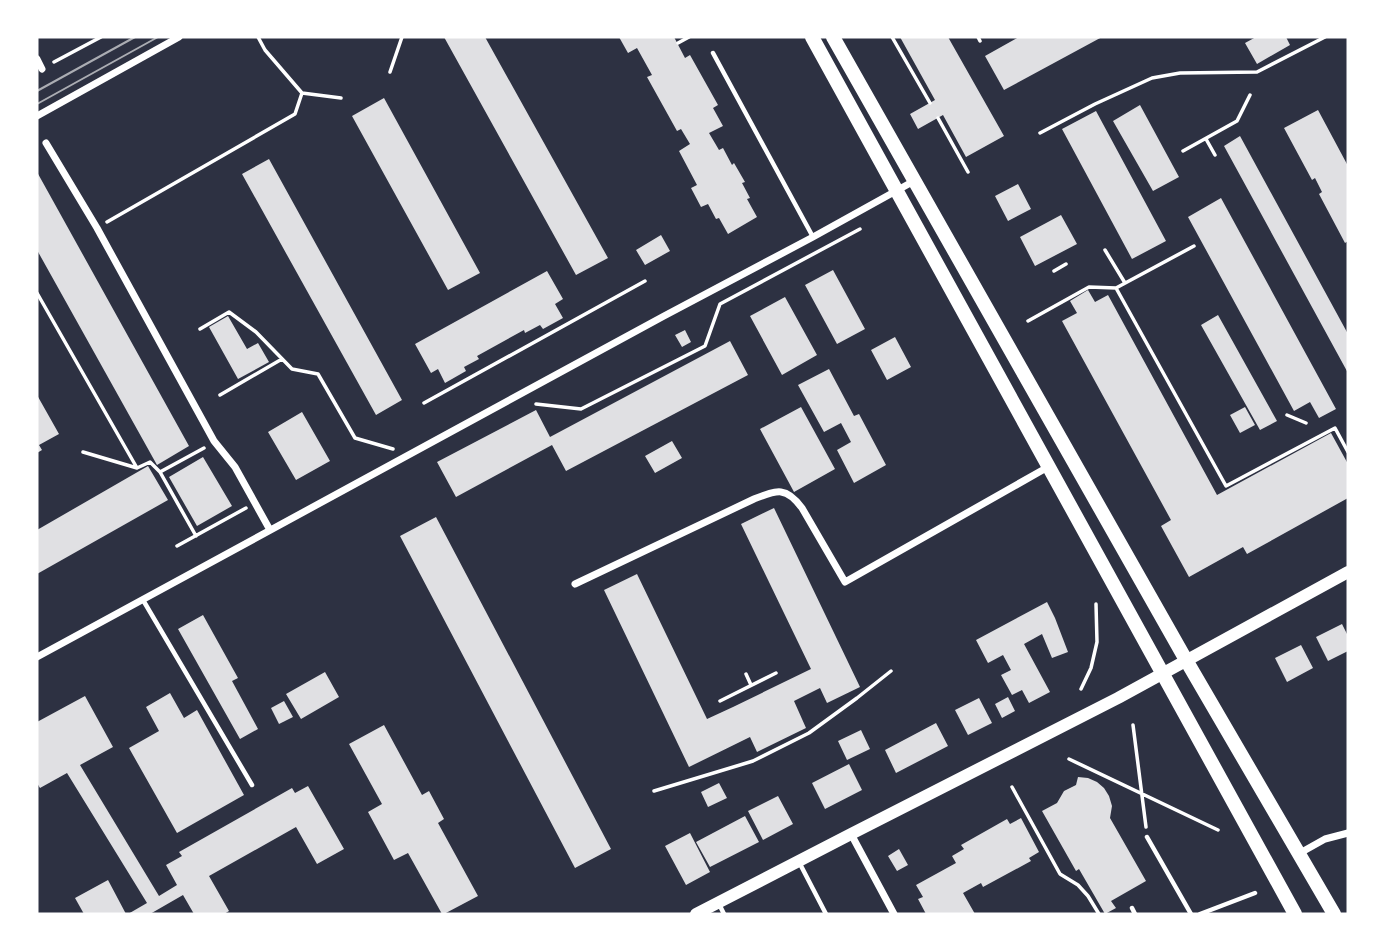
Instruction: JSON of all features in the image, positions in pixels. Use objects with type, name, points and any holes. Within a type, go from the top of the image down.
[{"type":"main road","points":[[812,37],[1295,914]]},
{"type":"main road","points":[[833,37],[1186,660],[1334,914]]},
{"type":"main road","points":[[696,914],[721,909],[798,861],[1118,698],[1348,572]]},
{"type":"street","points":[[37,116],[179,37]]},
{"type":"street","points":[[37,59],[42,69]]},
{"type":"street","points":[[46,143],[97,228],[214,442],[235,467],[270,530]]},
{"type":"street","points":[[37,657],[914,180]]},
{"type":"street","points":[[575,584],[754,499],[785,491],[794,497],[802,508],[845,582],[1048,467]]},
{"type":"street","points":[[1299,854],[1325,839],[1348,833]]},
{"type":"street","points":[[851,834],[894,914]]},
{"type":"lane","points":[[713,53],[813,237]]},
{"type":"lane","points":[[143,599],[252,785]]},
{"type":"lane","points":[[1147,837],[1191,914]]},
{"type":"lane","points":[[798,861],[826,914]]},
{"type":"lane","points":[[1200,914],[1255,893]]},
{"type":"lane","points":[[1132,908],[1135,914]]},
{"type":"path","points":[[42,69],[101,37]]},
{"type":"path","points":[[258,37],[265,50],[302,93],[341,98]]},
{"type":"path","points":[[390,72],[402,37]]},
{"type":"path","points":[[678,43],[689,37]]},
{"type":"path","points":[[892,37],[930,103]]},
{"type":"path","points":[[1040,133],[1152,78],[1180,73],[1257,72],[1325,37]]},
{"type":"path","points":[[97,228],[295,114],[302,93]]},
{"type":"path","points":[[1183,151],[1237,121],[1250,95]]},
{"type":"path","points":[[938,118],[968,172]]},
{"type":"path","points":[[1206,138],[1215,155]]},
{"type":"path","points":[[536,404],[581,410],[705,346],[720,303],[860,229]]},
{"type":"path","points":[[1028,321],[1089,287],[1116,288],[1194,246]]},
{"type":"path","points":[[1105,250],[1125,283]]},
{"type":"path","points":[[1054,271],[1066,264]]},
{"type":"path","points":[[424,403],[645,281]]},
{"type":"path","points":[[1116,288],[1226,486],[1335,428],[1348,452]]},
{"type":"path","points":[[37,293],[137,468]]},
{"type":"path","points":[[200,329],[229,312],[256,332],[292,369],[318,374],[355,438],[411,454]]},
{"type":"path","points":[[220,395],[282,359]]},
{"type":"path","points":[[1287,415],[1306,423]]},
{"type":"path","points":[[160,472],[214,442]]},
{"type":"path","points":[[83,452],[137,468],[150,462],[160,472],[196,536]]},
{"type":"path","points":[[177,546],[255,503]]},
{"type":"path","points":[[1081,689],[1091,668],[1097,642],[1096,604]]},
{"type":"path","points":[[654,791],[754,761],[808,733],[891,671]]},
{"type":"path","points":[[720,701],[776,673]]},
{"type":"path","points":[[746,674],[751,685]]},
{"type":"path","points":[[1133,725],[1147,837]]},
{"type":"path","points":[[1069,759],[1219,830]]},
{"type":"path","points":[[1012,787],[1059,874],[1078,886],[1099,914]]},
{"type":"building","points":[[444,37],[485,37],[608,258],[576,275]]},
{"type":"building","points":[[619,37],[674,37],[685,58],[690,55],[718,105],[713,108],[723,126],[709,133],[719,150],[723,148],[745,182],[742,183],[750,198],[747,199],[757,217],[728,234],[708,204],[701,207],[691,188],[697,185],[679,151],[690,144],[681,129],[677,131],[647,77],[652,75],[637,48],[628,53]]},
{"type":"building","points":[[900,37],[948,37],[1004,136],[966,157],[943,115],[918,129],[910,114],[935,100]]},
{"type":"building","points":[[1019,37],[1102,37],[1004,90],[985,56]]},
{"type":"building","points":[[1256,37],[1286,37],[1290,45],[1257,64],[1245,43]]},
{"type":"building","points":[[384,98],[480,273],[448,290],[352,116]]},
{"type":"building","points":[[1140,105],[1179,177],[1153,191],[1113,121]]},
{"type":"building","points":[[1318,110],[1348,166],[1348,241],[1345,243],[1319,194],[1322,192],[1315,178],[1312,180],[1284,128]]},
{"type":"building","points":[[1096,111],[1166,241],[1132,259],[1062,129]]},
{"type":"building","points":[[1240,136],[1348,334],[1348,373],[1224,146]]},
{"type":"building","points":[[269,159],[402,400],[376,415],[242,174]]},
{"type":"building","points":[[37,172],[189,446],[157,465],[37,250]]},
{"type":"building","points":[[1018,184],[1031,209],[1008,221],[995,196]]},
{"type":"building","points":[[1221,198],[1336,409],[1319,418],[1310,402],[1294,411],[1188,217]]},
{"type":"building","points":[[1061,215],[1077,244],[1035,266],[1020,237]]},
{"type":"building","points":[[661,235],[670,251],[645,265],[636,250]]},
{"type":"building","points":[[833,270],[865,329],[837,344],[805,285]]},
{"type":"building","points":[[547,271],[563,299],[555,304],[563,318],[543,329],[540,325],[525,333],[524,330],[477,356],[479,359],[464,367],[466,371],[445,383],[438,369],[431,373],[415,344]]},
{"type":"building","points":[[1088,290],[1095,302],[1108,295],[1217,495],[1331,433],[1348,464],[1348,498],[1247,554],[1243,547],[1189,577],[1161,526],[1171,520],[1062,321],[1077,313],[1070,301]]},
{"type":"building","points":[[785,297],[817,355],[782,375],[750,316]]},
{"type":"building","points":[[1218,315],[1277,421],[1260,430],[1201,325]]},
{"type":"building","points":[[228,316],[247,349],[258,343],[269,362],[238,379],[209,327]]},
{"type":"building","points":[[685,330],[691,342],[682,347],[675,335]]},
{"type":"building","points":[[895,337],[911,367],[887,380],[871,350]]},
{"type":"building","points":[[730,341],[748,375],[566,471],[552,445],[456,497],[437,462],[536,410],[550,437]]},
{"type":"building","points":[[829,369],[854,416],[859,414],[886,465],[854,483],[837,450],[851,442],[841,423],[824,432],[798,385]]},
{"type":"building","points":[[37,395],[59,434],[39,445],[42,450],[37,453]]},
{"type":"building","points":[[801,407],[835,469],[794,492],[760,429]]},
{"type":"building","points":[[1245,407],[1255,425],[1240,433],[1230,415]]},
{"type":"building","points":[[302,412],[330,461],[296,480],[268,432]]},
{"type":"building","points":[[672,441],[682,458],[655,473],[645,456]]},
{"type":"building","points":[[203,457],[232,506],[197,526],[169,477]]},
{"type":"building","points":[[148,466],[168,500],[37,574],[37,530]]},
{"type":"building","points":[[774,508],[860,687],[827,703],[820,688],[794,701],[806,728],[757,752],[750,737],[689,767],[604,590],[637,574],[707,719],[733,707],[811,669],[741,524]]},
{"type":"building","points":[[436,517],[611,849],[575,868],[400,536]]},
{"type":"building","points":[[1047,602],[1068,652],[1052,658],[1042,634],[1024,644],[1050,692],[1029,703],[1022,690],[1012,695],[1001,675],[1011,670],[1003,655],[988,663],[976,640]]},
{"type":"building","points":[[203,615],[238,678],[232,681],[258,729],[240,739],[178,629]]},
{"type":"building","points":[[1342,624],[1348,636],[1348,651],[1328,661],[1316,637]]},
{"type":"building","points":[[1301,645],[1313,668],[1287,682],[1275,658]]},
{"type":"building","points":[[325,672],[339,697],[301,719],[286,694]]},
{"type":"building","points":[[170,693],[184,718],[197,710],[244,795],[177,833],[129,748],[159,731],[146,707]]},
{"type":"building","points":[[85,696],[113,747],[80,765],[159,896],[177,885],[166,865],[182,856],[179,852],[292,788],[295,793],[308,786],[344,849],[317,864],[296,827],[209,876],[229,911],[224,914],[194,914],[183,895],[150,914],[128,914],[147,903],[67,773],[40,788],[37,783],[37,722]]},
{"type":"building","points":[[1008,697],[1015,711],[1002,718],[995,704]]},
{"type":"building","points":[[979,698],[992,723],[968,735],[955,710]]},
{"type":"building","points":[[284,701],[293,717],[279,724],[271,708]]},
{"type":"building","points":[[936,723],[948,746],[896,773],[885,750]]},
{"type":"building","points":[[384,725],[422,795],[429,791],[444,819],[438,823],[478,896],[444,914],[408,853],[394,860],[368,812],[382,804],[349,744]]},
{"type":"building","points":[[861,730],[870,749],[847,760],[838,741]]},
{"type":"building","points":[[849,764],[862,790],[825,809],[812,783]]},
{"type":"building","points":[[1078,777],[1088,778],[1104,788],[1112,806],[1110,818],[1146,881],[1111,901],[1116,908],[1105,914],[1079,869],[1076,871],[1042,811],[1057,803],[1064,791],[1076,785]]},
{"type":"building","points":[[719,783],[727,798],[708,807],[701,792]]},
{"type":"building","points":[[778,796],[793,824],[763,840],[748,811]]},
{"type":"building","points":[[745,816],[759,842],[710,867],[696,842]]},
{"type":"building","points":[[1021,818],[1039,852],[1029,858],[1031,861],[983,887],[981,883],[963,893],[975,914],[926,914],[918,899],[923,897],[916,885],[956,863],[952,856],[964,849],[961,845],[1007,819],[1010,824]]},
{"type":"building","points":[[690,833],[710,872],[686,885],[665,846]]},
{"type":"building","points":[[899,849],[908,865],[897,871],[888,856]]},
{"type":"building","points":[[108,880],[126,914],[84,914],[75,898]]},
{"type":"tram line","points":[[37,91],[135,37]]},
{"type":"tram line","points":[[37,104],[158,37]]}]
